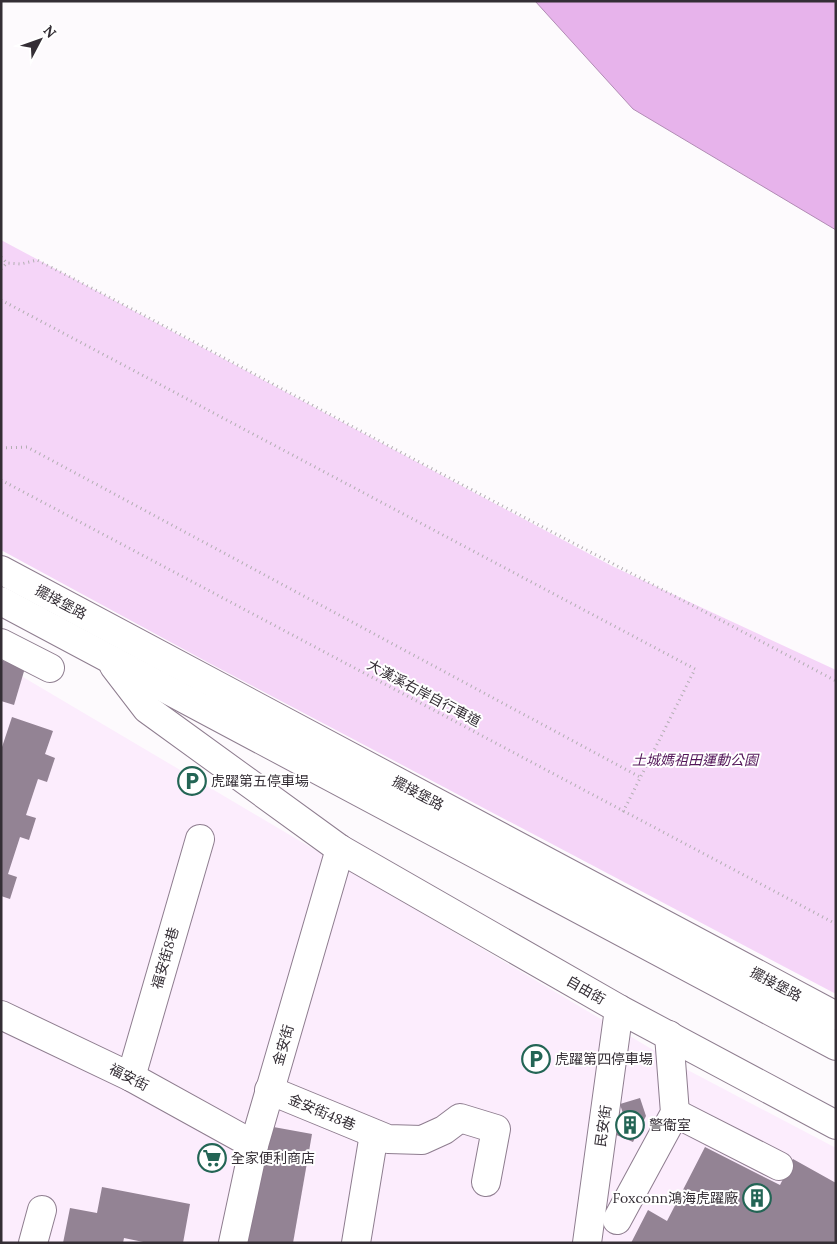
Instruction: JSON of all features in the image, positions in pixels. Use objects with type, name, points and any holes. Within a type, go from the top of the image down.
[{"type":"street","name":"擺接堡路","points":[[1,570],[836,1016]]},
{"type":"street","name":"擺接堡路","points":[[1,601],[836,1046]]},
{"type":"street","points":[[1,643],[50,668]]},
{"type":"street","name":"自由街","points":[[108,659],[147,709],[340,849],[619,1009],[836,1125]]},
{"type":"street","name":"福安街8巷","points":[[131,1078],[200,839]]},
{"type":"street","name":"金安街","points":[[233,1243],[254,1145],[340,849]]},
{"type":"street","name":"民安街","points":[[586,1243],[619,1009]]},
{"type":"street","name":"福安街","points":[[1,1015],[131,1078],[254,1145]]},
{"type":"street","points":[[616,1220],[675,1113],[669,1035]]},
{"type":"street","name":"金安街48巷","points":[[269,1090],[388,1139],[422,1140],[444,1130],[460,1118],[496,1129],[486,1182]]},
{"type":"street","points":[[675,1113],[779,1166]]},
{"type":"street","points":[[356,1243],[374,1134]]},
{"type":"street","points":[[33,1243],[42,1210]]},
{"type":"path","points":[[1,257],[7,263],[22,264],[37,260],[46,264],[625,572],[836,681]]},
{"type":"path","points":[[1,269],[7,263]]},
{"type":"path","points":[[1,300],[694,669],[623,812]]},
{"type":"path","points":[[1,448],[27,447],[640,777]]},
{"type":"path","name":"大漢溪右岸自行車道","points":[[1,480],[836,924]]},
{"type":"shaded area","points":[[535,1],[836,1],[836,230],[633,109]]},
{"type":"shaded area","points":[[1,664],[682,1067],[836,1148],[836,1243],[1,1243]]},
{"type":"green space","name":"土城媽祖田運動公園","points":[[1,240],[612,566],[836,670],[836,994],[209,663],[1,550]]},
{"type":"building","points":[[1,660],[25,668],[14,705],[1,701]]},
{"type":"building","points":[[12,717],[53,731],[45,754],[55,758],[47,782],[38,779],[26,815],[36,818],[29,840],[20,837],[8,874],[17,877],[10,899],[1,896],[1,750]]},
{"type":"building","name":"警衛室","points":[[640,1098],[646,1116],[633,1142],[614,1134],[623,1114],[620,1104]]},
{"type":"building","points":[[268,1126],[312,1134],[293,1243],[247,1243]]},
{"type":"building","name":"Foxconn鴻海虎躍廠","points":[[705,1147],[780,1185],[793,1159],[836,1183],[836,1243],[631,1243],[648,1210],[667,1221]]},
{"type":"building","points":[[102,1187],[190,1204],[183,1243],[148,1243],[124,1238],[123,1243],[63,1243],[70,1208],[97,1213]]},
{"type":"place","name":"虎躍第五停車場","points":[[192,781]]},
{"type":"place","name":"虎躍第四停車場","points":[[536,1059]]},
{"type":"place","name":"警衛室","points":[[630,1125]]},
{"type":"place","name":"全家便利商店","points":[[212,1158]]},
{"type":"place","name":"Foxconn鴻海虎躍廠","points":[[757,1198]]}]
